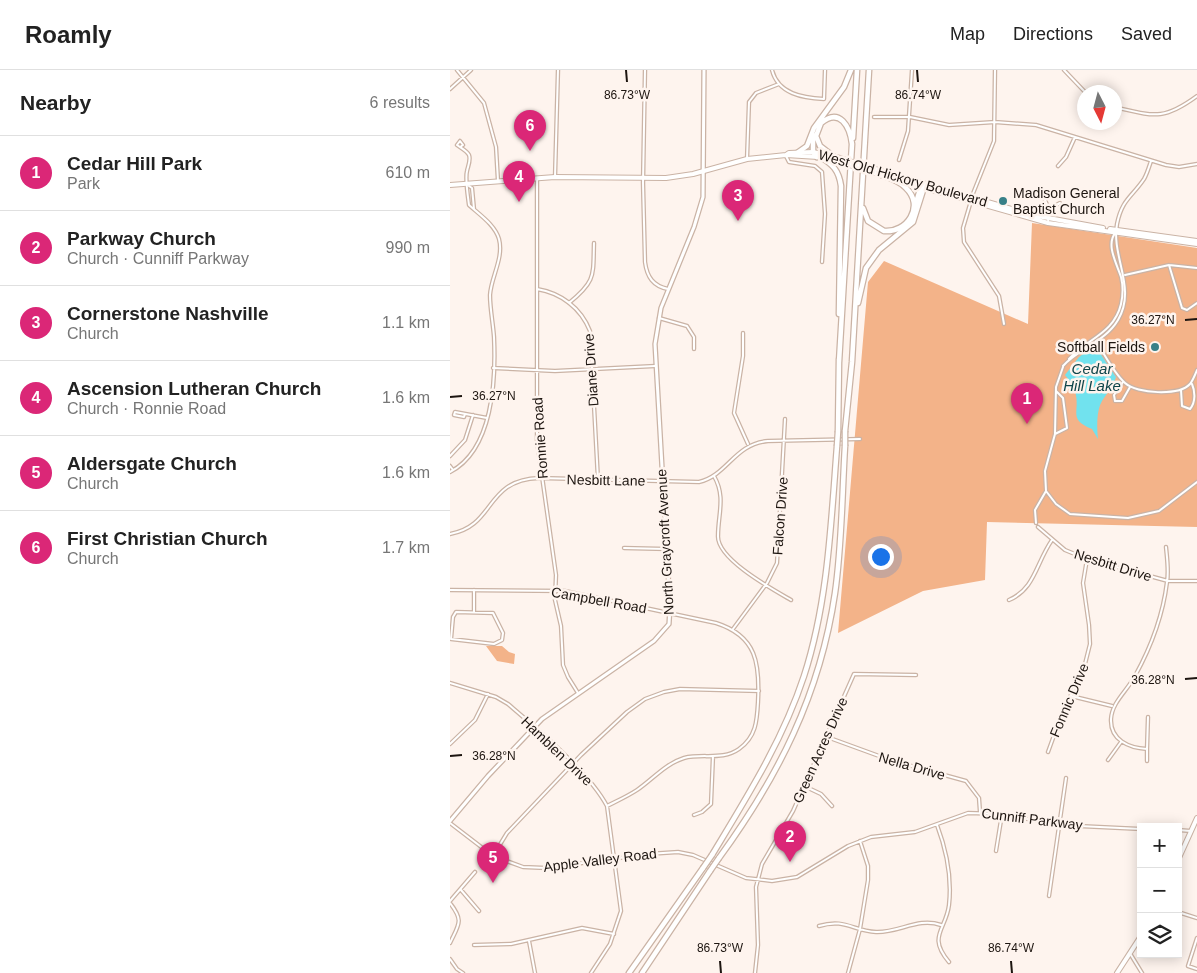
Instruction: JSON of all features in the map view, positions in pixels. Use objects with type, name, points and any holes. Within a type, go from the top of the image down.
[{"type":"highway","points":[[797,153],[807,146],[817,123],[844,87],[851,70]]},
{"type":"highway","points":[[839,362],[857,70]]},
{"type":"highway","points":[[642,973],[710,871],[749,817],[781,764],[811,688],[835,595],[839,558],[869,70]]},
{"type":"highway","points":[[833,156],[822,149],[817,139],[818,127],[824,120],[834,118],[845,122],[850,132],[852,144]]},
{"type":"highway","points":[[629,973],[712,855],[757,781],[774,747],[806,668],[816,630],[825,576],[838,431],[841,186],[839,176],[834,168],[817,155],[813,134]]},
{"type":"highway","points":[[881,175],[896,181],[908,190],[913,201],[912,214]]},
{"type":"highway","points":[[863,176],[863,208],[866,219],[871,225],[884,231],[896,230],[908,222],[923,185]]},
{"type":"highway","points":[[853,334],[860,284],[866,268],[879,250],[912,222],[923,185]]},
{"type":"main road","name":"West Old Hickory Boulevard","points":[[450,185],[555,177],[644,179],[684,176],[747,159],[797,153],[833,156],[840,160]]},
{"type":"main road","name":"West Old Hickory Boulevard","points":[[786,155],[817,155],[840,160],[1048,221],[1197,243]]},
{"type":"main road","name":"West Old Hickory Boulevard","points":[[875,171],[881,175],[923,185]]},
{"type":"main road","points":[[1182,851],[1197,818]]},
{"type":"main road","points":[[1117,973],[1137,944]]},
{"type":"street","points":[[457,70],[484,103],[496,148],[498,181]]},
{"type":"street","points":[[450,89],[471,70]]},
{"type":"street","points":[[555,177],[558,70]]},
{"type":"street","points":[[645,70],[644,179],[646,269],[654,283],[668,289]]},
{"type":"street","name":"North Graycroft Avenue","points":[[450,822],[488,776],[533,727],[578,693],[658,638],[669,624],[667,549],[655,344],[658,318],[700,211],[704,187],[704,70]]},
{"type":"street","points":[[772,70],[779,84],[798,96],[824,99],[825,70]]},
{"type":"street","points":[[899,160],[905,146],[910,116],[912,70]]},
{"type":"street","points":[[995,70],[994,141],[971,199],[963,228],[964,242],[999,296],[1004,324]]},
{"type":"street","points":[[1064,70],[1078,85]]},
{"type":"street","points":[[747,159],[748,102],[756,93],[779,84]]},
{"type":"street","points":[[1122,109],[1160,115],[1174,112],[1197,96]]},
{"type":"street","points":[[874,116],[910,116],[949,125],[994,122],[1036,125],[1151,161],[1179,167],[1197,164]]},
{"type":"street","points":[[1058,166],[1066,157],[1075,137]]},
{"type":"street","points":[[450,466],[451,471],[468,459],[477,448],[483,436],[493,368],[490,293],[499,258],[500,244],[493,228],[469,206],[466,174],[469,154],[460,147]]},
{"type":"street","points":[[786,155],[789,162],[815,166],[822,172],[825,214],[822,262]]},
{"type":"street","points":[[1036,523],[1035,510],[1046,491],[1045,471],[1055,434],[1057,417],[1056,391],[1063,366],[1073,354],[1096,341],[1113,328],[1122,313],[1126,295],[1124,276],[1118,255],[1116,231],[1120,210],[1129,195],[1144,179],[1151,161]]},
{"type":"street","name":"Ronnie Road","points":[[537,178],[537,441],[555,569],[555,590],[563,665],[578,693]]},
{"type":"street","points":[[468,185],[472,188],[474,209]]},
{"type":"street","points":[[1044,198],[1049,209],[1048,221]]},
{"type":"street","points":[[1049,209],[1060,203]]},
{"type":"street","points":[[1096,341],[1111,326],[1119,311],[1122,296],[1121,277],[1113,252],[1113,236],[1116,231]]},
{"type":"street","points":[[569,303],[584,290],[592,279],[594,243]]},
{"type":"street","points":[[1121,277],[1168,265],[1197,268]]},
{"type":"street","points":[[1168,265],[1182,308],[1187,310],[1197,304]]},
{"type":"street","name":"Diane Drive","points":[[537,289],[559,294],[585,322],[590,332],[598,480]]},
{"type":"street","points":[[658,318],[687,326],[694,337],[694,349]]},
{"type":"street","points":[[743,333],[743,356],[734,412],[737,424],[748,445],[763,441],[860,439]]},
{"type":"street","points":[[1096,341],[1123,382],[1130,387],[1149,392],[1181,390],[1191,383],[1197,370]]},
{"type":"street","points":[[493,368],[536,371],[655,366]]},
{"type":"street","points":[[1123,382],[1114,395],[1115,401],[1122,401],[1130,387]]},
{"type":"street","points":[[1181,390],[1182,406],[1190,409],[1193,405],[1195,391],[1191,383]]},
{"type":"street","points":[[1055,434],[1067,428],[1063,398],[1056,391]]},
{"type":"street","points":[[464,414],[487,418]]},
{"type":"street","points":[[450,456],[465,440],[473,415]]},
{"type":"street","name":"Falcon Drive","points":[[733,629],[767,583],[777,563],[785,419]]},
{"type":"street","name":"Nesbitt Lane","points":[[450,534],[462,531],[476,523],[500,492],[509,484],[523,479],[699,482],[714,476],[748,445]]},
{"type":"street","points":[[714,476],[722,497],[718,535],[721,548],[732,560],[791,600]]},
{"type":"street","points":[[1046,491],[1059,508],[1070,514],[1128,518],[1159,510],[1197,482]]},
{"type":"street","name":"Nesbitt Drive","points":[[1038,526],[1065,550],[1087,559],[1168,581],[1197,581]]},
{"type":"street","points":[[1009,600],[1026,590],[1052,540]]},
{"type":"street","points":[[1147,749],[1132,748],[1121,742],[1111,725],[1114,706],[1131,684],[1151,642],[1168,581],[1166,547]]},
{"type":"street","points":[[624,548],[667,549]]},
{"type":"street","name":"Fonnic Drive","points":[[1048,752],[1085,664],[1090,644],[1090,625],[1082,583],[1087,559]]},
{"type":"street","name":"Campbell Road","points":[[450,590],[555,590],[716,623],[733,629],[744,639],[754,653],[759,672],[757,723],[754,732],[741,748],[730,754],[713,756]]},
{"type":"street","points":[[474,590],[474,612]]},
{"type":"street","points":[[474,612],[496,615],[503,633],[500,643],[450,639],[454,614],[474,612]]},
{"type":"street","name":"Green Acres Drive","points":[[758,881],[766,854],[793,811],[827,737],[835,712],[854,674],[916,675]]},
{"type":"street","name":"Hamblen Drive","points":[[450,683],[488,694],[504,701],[573,764],[594,786],[607,806],[621,911],[614,934],[591,973]]},
{"type":"street","points":[[493,856],[507,833],[573,764],[627,712],[656,694],[686,689],[759,691]]},
{"type":"street","points":[[450,744],[475,720],[488,694]]},
{"type":"street","points":[[1071,696],[1114,706]]},
{"type":"street","points":[[1147,762],[1148,716]]},
{"type":"street","name":"Nella Drive","points":[[827,737],[890,760],[966,781],[978,798],[980,812]]},
{"type":"street","points":[[1108,760],[1121,742]]},
{"type":"street","points":[[607,806],[633,792],[672,763],[687,757],[713,756],[711,804],[702,812],[694,815]]},
{"type":"street","points":[[1048,896],[1066,778]]},
{"type":"street","points":[[804,786],[821,794],[832,806]]},
{"type":"street","name":"Cunniff Parkway","points":[[758,881],[797,877],[860,841],[884,834],[916,832],[968,812],[1002,814],[1058,825],[1137,829]]},
{"type":"street","points":[[996,851],[1002,814]]},
{"type":"street","name":"Apple Valley Road","points":[[450,822],[493,856],[509,864],[530,868],[664,852],[686,853],[728,872],[758,881]]},
{"type":"street","points":[[938,825],[947,859],[949,904],[941,925],[939,946],[949,962]]},
{"type":"street","points":[[1182,830],[1191,831]]},
{"type":"street","points":[[848,973],[860,928],[868,880],[868,866],[860,841]]},
{"type":"street","points":[[450,943],[460,919],[450,902],[475,872]]},
{"type":"street","points":[[755,973],[758,945],[756,887],[758,881]]},
{"type":"street","points":[[461,889],[479,910]]},
{"type":"street","points":[[1181,913],[1197,918]]},
{"type":"street","points":[[819,926],[841,923],[875,932],[928,922],[941,925]]},
{"type":"street","points":[[474,945],[511,944],[582,928],[614,934]]},
{"type":"street","points":[[1197,938],[1188,966],[1197,969]]},
{"type":"street","points":[[528,940],[535,973]]},
{"type":"street","points":[[1131,955],[1138,963],[1142,973]]},
{"type":"street","points":[[450,959],[457,969],[463,973]]},
{"type":"shaded area","points":[[1032,223],[1197,248],[1197,527],[987,522],[985,580],[923,591],[838,633],[868,282],[884,261],[1028,324]]},
{"type":"shaded area","points":[[486,646],[502,646],[515,654],[514,664],[497,661]]},
{"type":"water","name":"Cedar Hill Lake","points":[[1093,347],[1098,350],[1116,377],[1099,410],[1098,439],[1092,429],[1084,425],[1077,418],[1075,391],[1065,375],[1079,357]]},
{"type":"place","name":"First Christian Church","points":[[530,151]]},
{"type":"place","name":"Madison General Baptist Church","points":[[1003,201]]},
{"type":"place","name":"Ascension Lutheran Church","points":[[519,202]]},
{"type":"place","name":"Cornerstone Nashville","points":[[738,221]]},
{"type":"place","name":"Softball Fields","points":[[1155,347]]},
{"type":"place","name":"Cedar Hill Park","points":[[1027,424]]},
{"type":"place","name":"Parkway Church","points":[[790,862]]},
{"type":"place","name":"Aldersgate Church","points":[[493,883]]}]
